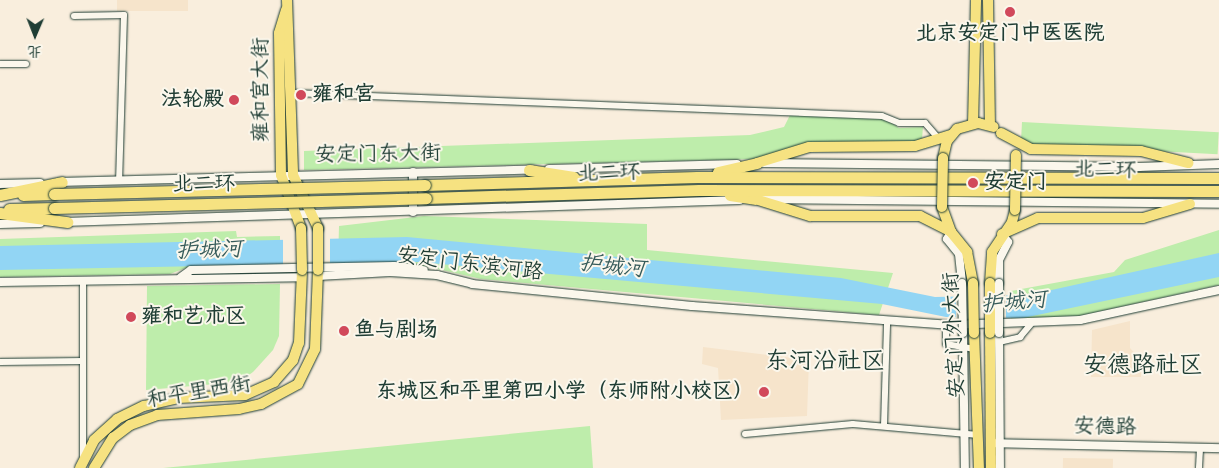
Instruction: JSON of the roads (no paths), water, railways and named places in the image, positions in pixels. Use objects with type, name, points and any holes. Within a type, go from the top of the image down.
[{"type":"highway","points":[[697,177],[758,163]]},
{"type":"highway","points":[[529,170],[604,182]]},
{"type":"highway","name":"北二环","points":[[0,196],[604,182],[697,177],[1219,178]]},
{"type":"highway","points":[[0,196],[62,182]]},
{"type":"highway","points":[[699,190],[756,199]]},
{"type":"highway","name":"北二环","points":[[0,210],[699,190],[1219,191]]},
{"type":"highway","points":[[0,213],[68,222]]},
{"type":"main road","points":[[973,124],[976,0]]},
{"type":"main road","points":[[988,0],[990,124]]},
{"type":"main road","name":"雍和宫大街","points":[[288,3],[293,175]]},
{"type":"main road","name":"雍和宫大街","points":[[288,3],[279,33],[281,175],[301,228]]},
{"type":"main road","points":[[758,163],[809,147],[915,146],[938,137],[951,135],[973,124],[990,124],[1031,149],[1141,151],[1188,163]]},
{"type":"main road","name":"安定门外大街","points":[[991,468],[996,444],[992,252],[1005,238],[1015,210],[1016,155],[1001,132]]},
{"type":"main road","name":"安定门外大街","points":[[951,135],[943,158],[942,207],[949,235],[967,252],[973,283],[979,468]]},
{"type":"main road","points":[[293,175],[312,214]]},
{"type":"main road","points":[[756,199],[810,216],[920,216],[949,235]]},
{"type":"main road","points":[[1005,238],[1038,218],[1143,218],[1190,204]]},
{"type":"main road","name":"和平里西街","points":[[94,468],[113,438],[130,426],[157,415],[239,409],[261,404],[298,384],[315,349],[318,228],[312,214]]},
{"type":"main road","name":"和平里西街","points":[[82,464],[94,440],[112,424],[144,406],[178,398],[245,395],[274,382],[293,360],[299,343],[302,274],[301,228]]},
{"type":"street","points":[[74,16],[124,15],[119,180]]},
{"type":"street","points":[[0,64],[26,64]]},
{"type":"street","points":[[292,93],[882,116],[899,123],[925,123],[938,137]]},
{"type":"street","name":"安定门东大街","points":[[0,184],[758,163],[1139,167],[1188,163],[1219,164]]},
{"type":"street","points":[[413,172],[413,212]]},
{"type":"street","points":[[106,181],[106,220]]},
{"type":"street","points":[[0,224],[413,212],[756,199],[1219,204]]},
{"type":"street","points":[[949,235],[960,254],[966,468]]},
{"type":"street","points":[[180,277],[191,270],[394,266],[437,275]]},
{"type":"street","name":"安定门东滨河路","points":[[318,273],[390,272],[437,275],[472,284],[887,323],[946,325],[1031,324],[1080,320],[1219,290]]},
{"type":"street","points":[[0,282],[302,274]]},
{"type":"street","points":[[82,464],[83,280]]},
{"type":"street","points":[[884,426],[887,323]]},
{"type":"street","points":[[999,342],[1020,338],[1031,324]]},
{"type":"street","points":[[946,325],[946,344],[963,349],[975,349]]},
{"type":"street","points":[[995,333],[999,342],[996,444],[1000,468]]},
{"type":"street","points":[[0,362],[83,361]]},
{"type":"street","points":[[745,434],[853,424],[979,435]]},
{"type":"street","name":"安德路","points":[[996,444],[1219,448]]},
{"type":"street","points":[[1199,468],[1200,448]]},
{"type":"water","name":"护城河","points":[[407,237],[841,278],[935,297],[1029,295],[1219,253],[1219,277],[1023,318],[946,317],[882,304],[418,262],[0,270],[0,246]]},
{"type":"place","name":"北京安定门中医医院","points":[[1010,12]]},
{"type":"place","name":"雍和宫","points":[[301,95]]},
{"type":"place","name":"法轮殿","points":[[234,100]]},
{"type":"place","name":"安定门","points":[[973,183]]},
{"type":"place","name":"雍和艺术区","points":[[131,317]]},
{"type":"place","name":"鱼与剧场","points":[[344,331]]},
{"type":"place","name":"东城区和平里第四小学（东师附小校区）","points":[[764,392]]},
{"type":"district","name":"东河沿社区","points":[[825,363]]},
{"type":"district","name":"安德路社区","points":[[1143,367]]}]
